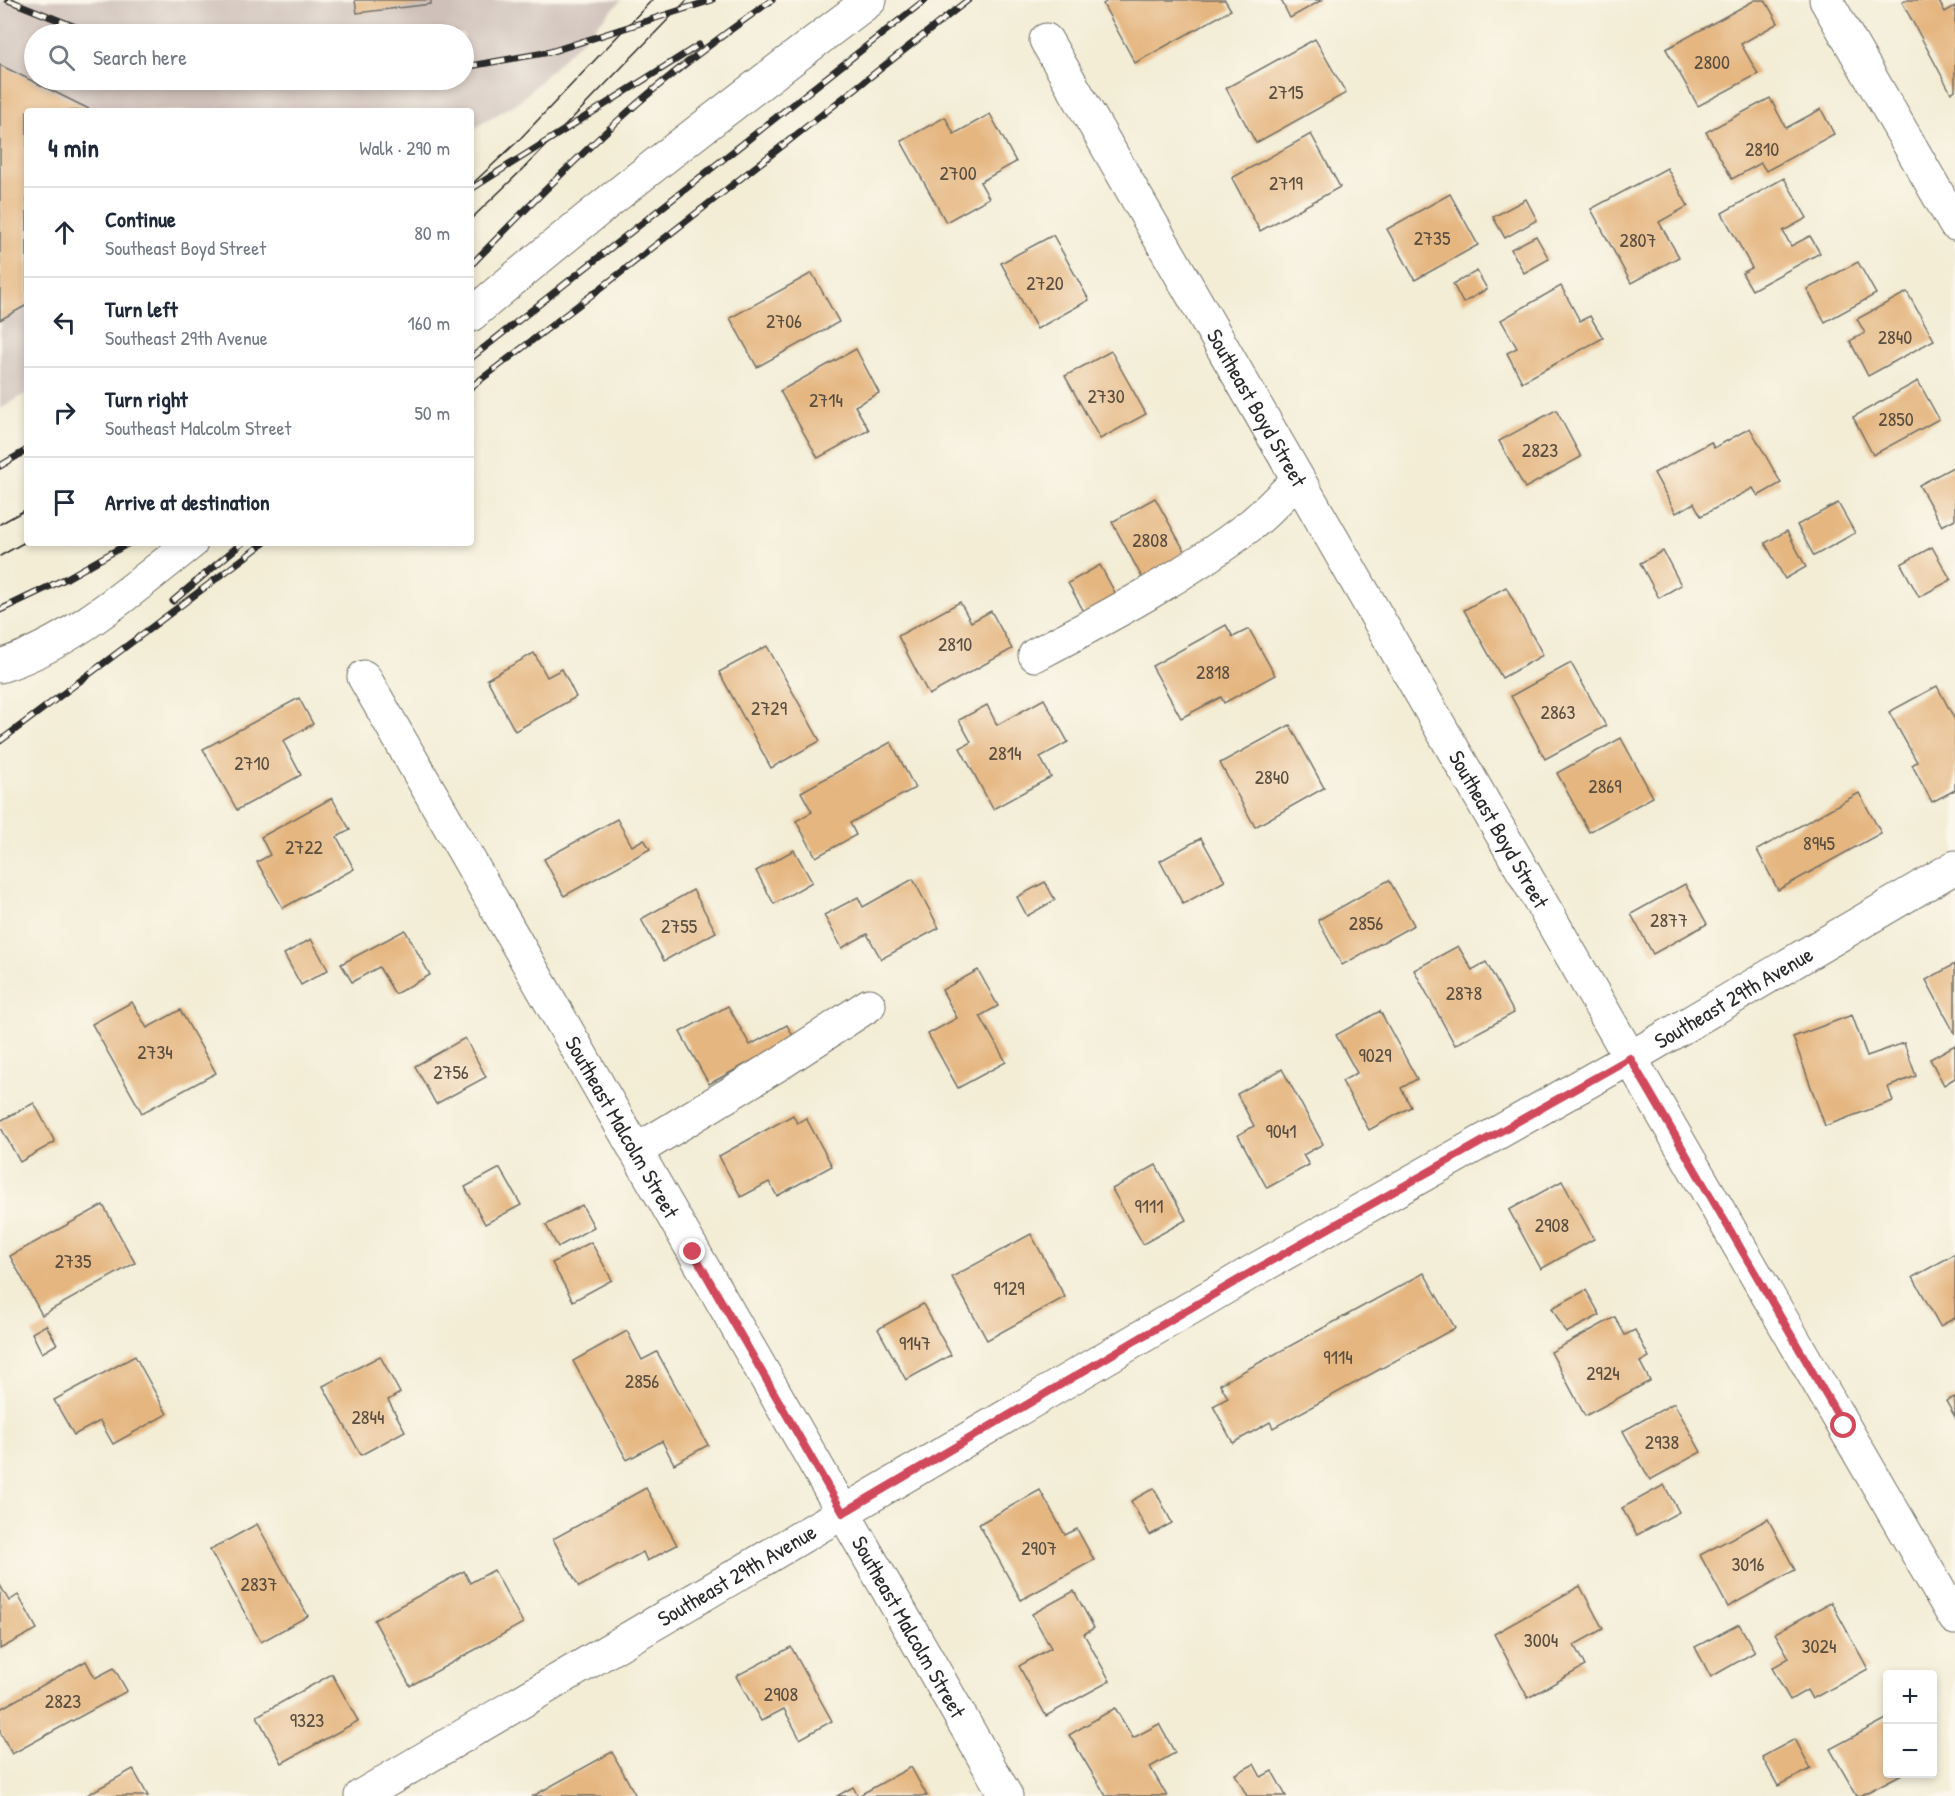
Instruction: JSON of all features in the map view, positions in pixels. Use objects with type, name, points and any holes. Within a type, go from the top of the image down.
[{"type":"street","points":[[474,312],[553,245],[870,0]]},
{"type":"street","points":[[1826,0],[1955,224]]},
{"type":"street","name":"Southeast Boyd Street","points":[[1046,40],[1630,1058],[1955,1618]]},
{"type":"street","points":[[1035,655],[1115,613],[1187,570],[1253,523],[1298,480]]},
{"type":"street","points":[[0,666],[51,645],[92,619],[187,546]]},
{"type":"street","name":"Southeast Malcolm Street","points":[[364,677],[1006,1796]]},
{"type":"street","name":"Southeast 29th Avenue","points":[[361,1796],[1265,1264],[1630,1058],[1955,867]]},
{"type":"street","points":[[636,1150],[782,1062],[869,1005]]},
{"type":"shaded area","points":[[0,0],[622,0],[520,101],[474,128],[474,108],[24,108],[24,395],[0,409]]},
{"type":"building","points":[[355,0],[431,0],[431,4],[357,13]]},
{"type":"building","points":[[1109,0],[1225,0],[1231,10],[1135,63],[1103,4]]},
{"type":"building","points":[[1281,0],[1322,0],[1290,18]]},
{"type":"building","points":[[1755,0],[1765,0],[1778,23],[1741,44],[1758,74],[1698,106],[1666,49]]},
{"type":"building","points":[[1905,0],[1938,0],[1945,12],[1955,6],[1955,90],[1951,93],[1902,2]]},
{"type":"building","points":[[1315,39],[1346,93],[1256,143],[1226,88]]},
{"type":"building","points":[[0,65],[24,77],[24,90],[51,90],[87,108],[24,108],[24,307],[0,320]]},
{"type":"building","points":[[1770,98],[1786,128],[1821,109],[1834,134],[1766,171],[1761,163],[1732,179],[1706,132]]},
{"type":"building","points":[[990,114],[1016,162],[980,182],[989,198],[946,222],[901,141],[945,117],[954,134]]},
{"type":"building","points":[[1311,134],[1340,187],[1260,231],[1232,178]]},
{"type":"building","points":[[1667,168],[1688,206],[1659,222],[1679,257],[1631,283],[1591,209]]},
{"type":"building","points":[[1784,178],[1807,218],[1783,231],[1791,246],[1810,236],[1820,253],[1752,290],[1742,273],[1752,268],[1722,213]]},
{"type":"building","points":[[1450,194],[1478,245],[1415,280],[1387,229]]},
{"type":"building","points":[[1526,199],[1537,220],[1505,238],[1493,217]]},
{"type":"building","points":[[1053,235],[1089,300],[1037,329],[1001,263]]},
{"type":"building","points":[[1536,236],[1549,259],[1524,273],[1511,249]]},
{"type":"building","points":[[1858,262],[1876,294],[1825,322],[1807,289]]},
{"type":"building","points":[[1477,271],[1487,289],[1463,303],[1453,284]]},
{"type":"building","points":[[812,273],[839,322],[757,367],[730,318]]},
{"type":"building","points":[[1561,286],[1580,321],[1590,316],[1603,338],[1522,382],[1507,353],[1517,348],[1501,320]]},
{"type":"building","points":[[1907,292],[1934,340],[1868,376],[1850,341],[1865,333],[1857,319]]},
{"type":"building","points":[[856,349],[879,393],[855,406],[869,430],[818,458],[780,391]]},
{"type":"building","points":[[1111,351],[1146,414],[1100,439],[1065,376]]},
{"type":"building","points":[[1918,381],[1939,419],[1873,455],[1853,417]]},
{"type":"building","points":[[1556,410],[1581,457],[1525,488],[1499,441]]},
{"type":"building","points":[[1750,428],[1781,483],[1758,496],[1753,488],[1701,516],[1694,503],[1676,513],[1654,473],[1711,442],[1714,448]]},
{"type":"building","points":[[1955,466],[1955,519],[1942,526],[1919,485]]},
{"type":"building","points":[[1155,498],[1188,557],[1144,581],[1112,522]]},
{"type":"building","points":[[1838,503],[1855,533],[1814,556],[1797,525]]},
{"type":"building","points":[[1787,531],[1806,567],[1785,579],[1765,543]]},
{"type":"building","points":[[1932,547],[1951,580],[1919,597],[1901,564]]},
{"type":"building","points":[[1663,551],[1681,585],[1659,598],[1640,563]]},
{"type":"building","points":[[1100,565],[1119,600],[1087,617],[1068,583]]},
{"type":"building","points":[[1506,587],[1543,655],[1502,678],[1464,610]]},
{"type":"building","points":[[960,602],[971,622],[991,611],[1012,649],[929,695],[898,636]]},
{"type":"building","points":[[1226,625],[1233,637],[1249,629],[1275,675],[1224,703],[1221,697],[1181,718],[1152,666]]},
{"type":"building","points":[[767,646],[820,741],[771,768],[719,672]]},
{"type":"building","points":[[534,653],[547,677],[562,669],[576,697],[515,731],[487,679]]},
{"type":"building","points":[[1571,663],[1606,726],[1545,759],[1511,696]]},
{"type":"building","points":[[1937,686],[1955,720],[1955,790],[1932,802],[1912,765],[1917,762],[1889,712]]},
{"type":"building","points":[[299,698],[313,724],[283,741],[301,775],[237,810],[203,749]]},
{"type":"building","points":[[1044,699],[1068,742],[1040,757],[1051,777],[993,809],[960,748],[971,742],[959,720],[987,705],[997,725]]},
{"type":"building","points":[[1290,725],[1324,788],[1255,827],[1220,763]]},
{"type":"building","points":[[1621,738],[1653,797],[1589,832],[1557,773]]},
{"type":"building","points":[[891,742],[915,788],[850,823],[856,835],[816,857],[796,821],[812,812],[801,792]]},
{"type":"building","points":[[1859,793],[1881,833],[1778,890],[1757,850]]},
{"type":"building","points":[[332,798],[350,830],[337,837],[354,869],[283,908],[257,862],[270,855],[261,837]]},
{"type":"building","points":[[617,819],[632,846],[644,839],[650,849],[564,896],[544,859]]},
{"type":"building","points":[[1201,838],[1225,881],[1183,904],[1160,861]]},
{"type":"building","points":[[794,850],[812,882],[774,904],[756,871]]},
{"type":"building","points":[[913,879],[939,928],[881,959],[867,934],[842,948],[824,915],[858,897],[863,907]]},
{"type":"building","points":[[1389,880],[1414,925],[1342,965],[1318,920]]},
{"type":"building","points":[[1045,882],[1055,900],[1027,916],[1017,897]]},
{"type":"building","points":[[1685,884],[1707,924],[1653,954],[1631,914]]},
{"type":"building","points":[[693,890],[716,932],[664,961],[641,919]]},
{"type":"building","points":[[405,930],[430,975],[395,994],[379,967],[352,982],[341,964]]},
{"type":"building","points":[[311,939],[328,970],[301,985],[284,954]]},
{"type":"building","points":[[1458,946],[1472,970],[1486,962],[1514,1013],[1455,1045],[1414,970]]},
{"type":"building","points":[[1955,964],[1955,1034],[1926,980]]},
{"type":"building","points":[[978,970],[998,1006],[980,1016],[1006,1062],[958,1088],[928,1034],[957,1018],[942,990]]},
{"type":"building","points":[[132,1002],[147,1028],[180,1010],[216,1073],[142,1113],[92,1024]]},
{"type":"building","points":[[728,1006],[750,1045],[787,1025],[794,1038],[709,1084],[680,1032]]},
{"type":"building","points":[[1380,1011],[1417,1079],[1401,1088],[1411,1107],[1369,1130],[1342,1081],[1357,1073],[1336,1035]]},
{"type":"building","points":[[1852,1015],[1867,1056],[1904,1043],[1916,1076],[1888,1087],[1893,1101],[1825,1126],[1793,1037]]},
{"type":"building","points":[[465,1038],[486,1077],[436,1104],[415,1066]]},
{"type":"building","points":[[1955,1045],[1955,1078],[1944,1085],[1930,1059]]},
{"type":"building","points":[[1282,1069],[1323,1144],[1303,1155],[1309,1165],[1267,1188],[1238,1135],[1254,1126],[1237,1094]]},
{"type":"building","points":[[34,1103],[55,1142],[20,1162],[0,1126],[0,1121]]},
{"type":"building","points":[[793,1115],[797,1123],[806,1118],[832,1166],[777,1196],[769,1182],[741,1197],[719,1156]]},
{"type":"building","points":[[1156,1165],[1186,1220],[1143,1244],[1112,1189]]},
{"type":"building","points":[[500,1168],[521,1205],[485,1224],[465,1187]]},
{"type":"building","points":[[1562,1181],[1594,1239],[1541,1269],[1509,1210]]},
{"type":"building","points":[[103,1205],[135,1263],[42,1315],[10,1256]]},
{"type":"building","points":[[582,1205],[594,1227],[558,1247],[546,1225]]},
{"type":"building","points":[[1031,1234],[1065,1297],[987,1340],[952,1277]]},
{"type":"building","points":[[591,1242],[612,1280],[573,1301],[552,1263]]},
{"type":"building","points":[[1955,1254],[1955,1318],[1940,1326],[1913,1277]]},
{"type":"building","points":[[1424,1273],[1455,1328],[1273,1428],[1270,1422],[1233,1443],[1213,1406],[1228,1398],[1220,1384]]},
{"type":"building","points":[[1586,1290],[1600,1315],[1566,1333],[1552,1308]]},
{"type":"building","points":[[923,1304],[951,1355],[906,1380],[878,1329]]},
{"type":"building","points":[[1615,1317],[1625,1335],[1635,1330],[1649,1357],[1640,1362],[1650,1381],[1585,1416],[1551,1352]]},
{"type":"building","points":[[46,1325],[57,1344],[42,1353],[32,1333]]},
{"type":"building","points":[[627,1331],[642,1360],[657,1352],[708,1445],[674,1464],[662,1441],[627,1460],[573,1361]]},
{"type":"building","points":[[135,1356],[167,1414],[113,1444],[100,1421],[74,1435],[54,1400]]},
{"type":"building","points":[[380,1356],[400,1393],[388,1400],[405,1431],[361,1455],[323,1386]]},
{"type":"building","points":[[1955,1397],[1955,1417],[1946,1401]]},
{"type":"building","points":[[1674,1403],[1701,1452],[1650,1480],[1623,1431]]},
{"type":"building","points":[[1664,1485],[1679,1512],[1637,1535],[1622,1508]]},
{"type":"building","points":[[646,1488],[677,1545],[647,1561],[643,1552],[579,1587],[553,1539]]},
{"type":"building","points":[[1154,1488],[1172,1523],[1150,1535],[1131,1501]]},
{"type":"building","points":[[1040,1490],[1065,1535],[1077,1529],[1094,1560],[1021,1600],[979,1524]]},
{"type":"building","points":[[1768,1519],[1795,1570],[1728,1607],[1700,1555]]},
{"type":"building","points":[[257,1524],[308,1616],[261,1642],[210,1550]]},
{"type":"building","points":[[494,1570],[523,1623],[410,1686],[374,1620],[464,1571],[470,1583]]},
{"type":"building","points":[[0,1585],[9,1601],[18,1595],[37,1629],[0,1649]]},
{"type":"building","points":[[1580,1586],[1603,1629],[1574,1645],[1585,1666],[1528,1698],[1494,1634]]},
{"type":"building","points":[[1074,1591],[1094,1628],[1084,1634],[1110,1681],[1046,1716],[1019,1666],[1051,1648],[1032,1614]]},
{"type":"building","points":[[1831,1602],[1868,1669],[1812,1699],[1807,1690],[1790,1700],[1772,1668],[1789,1658],[1775,1633]]},
{"type":"building","points":[[1739,1624],[1755,1652],[1711,1677],[1695,1647]]},
{"type":"building","points":[[791,1647],[832,1721],[800,1739],[784,1709],[761,1721],[736,1676]]},
{"type":"building","points":[[86,1661],[95,1678],[114,1668],[127,1691],[12,1754],[0,1732],[0,1709]]},
{"type":"building","points":[[332,1674],[358,1721],[282,1763],[257,1716]]},
{"type":"building","points":[[1115,1708],[1133,1738],[1159,1724],[1175,1753],[1150,1767],[1167,1796],[1106,1796],[1069,1735]]},
{"type":"building","points":[[1883,1721],[1883,1778],[1894,1778],[1857,1796],[1830,1749]]},
{"type":"building","points":[[1795,1739],[1811,1769],[1778,1786],[1762,1757]]},
{"type":"building","points":[[612,1752],[636,1796],[533,1796]]},
{"type":"building","points":[[1254,1764],[1261,1777],[1272,1771],[1286,1796],[1247,1796],[1235,1774]]},
{"type":"building","points":[[911,1767],[927,1796],[858,1796]]},
{"type":"building","points":[[133,1769],[148,1796],[85,1796]]},
{"type":"building","points":[[853,1787],[858,1796],[837,1796]]},
{"type":"tram line","points":[[474,182],[517,142],[652,0]]},
{"type":"tram line","points":[[474,216],[524,168],[687,0]]},
{"type":"tram line","points":[[0,524],[24,511]]},
{"type":"tram line","points":[[0,556],[24,543]]},
{"type":"railway","points":[[8,0],[68,24]]},
{"type":"railway","points":[[474,65],[550,52],[712,0]]},
{"type":"railway","points":[[474,262],[564,172],[639,102],[772,0]]},
{"type":"railway","points":[[474,356],[925,0]]},
{"type":"railway","points":[[474,385],[968,0]]},
{"type":"railway","points":[[474,187],[699,45]]},
{"type":"railway","points":[[0,466],[24,452]]},
{"type":"railway","points":[[0,610],[67,578],[124,546]]},
{"type":"railway","points":[[173,601],[238,546]]},
{"type":"railway","points":[[0,741],[260,546]]},
{"type":"route","points":[[693,1252],[843,1513],[1255,1270],[1630,1058],[1844,1426]]}]
